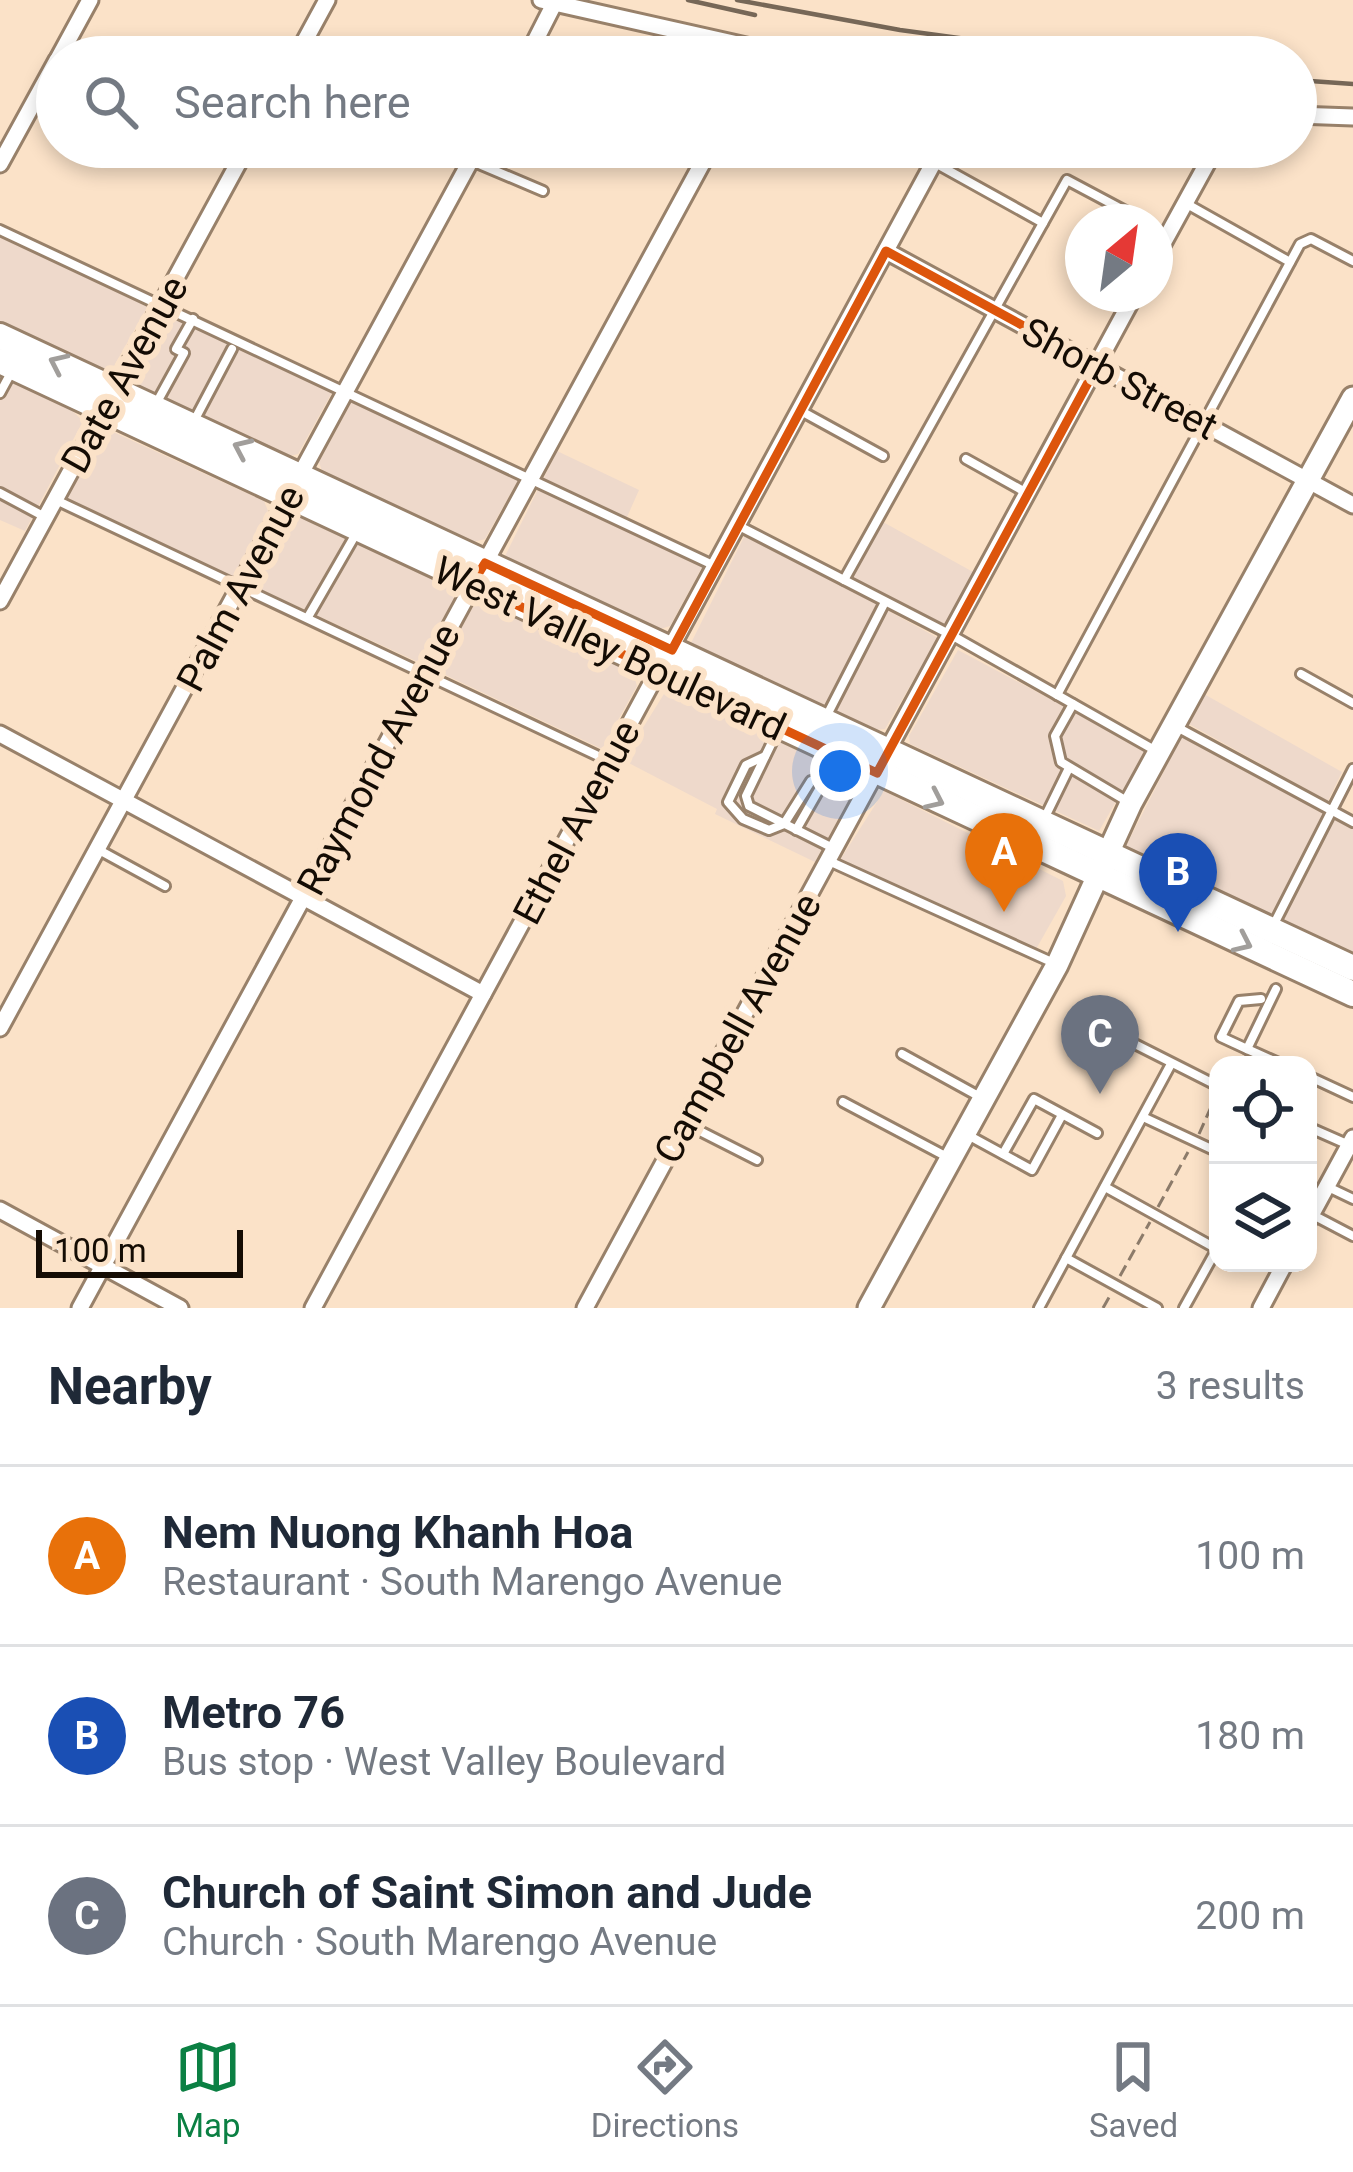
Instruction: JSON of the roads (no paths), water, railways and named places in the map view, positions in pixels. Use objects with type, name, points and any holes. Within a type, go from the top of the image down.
[{"type":"main road","name":"West Valley Boulevard","points":[[0,336],[110,400],[154,408],[191,426],[295,484],[358,531],[479,573]]},
{"type":"main road","name":"West Valley Boulevard","points":[[7,364],[110,400],[665,660],[890,749],[1042,823],[1102,864],[1353,994]]},
{"type":"main road","name":"West Valley Boulevard","points":[[665,660],[780,727],[877,773],[1271,930],[1353,968]]},
{"type":"street","points":[[70,36],[90,0]]},
{"type":"street","points":[[307,36],[326,0]]},
{"type":"street","points":[[535,36],[548,2],[685,36]]},
{"type":"street","points":[[0,164],[36,99]]},
{"type":"street","points":[[1317,116],[1353,117]]},
{"type":"street","name":"Date Avenue","points":[[0,601],[236,168]]},
{"type":"street","name":"Palm Avenue","points":[[0,1028],[466,168]]},
{"type":"street","name":"Raymond Avenue","points":[[80,1308],[700,168]]},
{"type":"street","name":"Ethel Avenue","points":[[313,1308],[931,168]]},
{"type":"street","points":[[1173,216],[1204,168]]},
{"type":"street","name":"Shorb Street","points":[[886,251],[1353,505]]},
{"type":"street","name":"Campbell Avenue","points":[[585,1308],[1126,312]]},
{"type":"street","points":[[869,1308],[1057,965],[1131,803],[1353,398]]},
{"type":"street","points":[[0,734],[483,994]]},
{"type":"street","points":[[1317,1204],[1351,1142]]},
{"type":"street","points":[[0,1210],[180,1308]]},
{"type":"street","points":[[1262,1308],[1280,1272]]},
{"type":"lane","points":[[501,168],[543,191]]},
{"type":"lane","points":[[958,168],[1043,223]]},
{"type":"lane","points":[[844,580],[1066,180],[1112,204]]},
{"type":"lane","points":[[1185,202],[1290,262]]},
{"type":"lane","points":[[0,230],[716,566]]},
{"type":"lane","points":[[1057,695],[1290,262],[1311,238],[1353,261]]},
{"type":"lane","points":[[154,408],[184,353],[176,349],[193,318]]},
{"type":"lane","points":[[191,426],[232,349]]},
{"type":"lane","points":[[0,392],[7,364]]},
{"type":"lane","points":[[800,411],[883,456]]},
{"type":"lane","points":[[966,460],[1028,494]]},
{"type":"lane","points":[[0,493],[45,517]]},
{"type":"lane","points":[[55,499],[609,760]]},
{"type":"lane","points":[[738,525],[953,635],[1160,753]]},
{"type":"lane","points":[[308,617],[358,531]]},
{"type":"lane","points":[[824,720],[885,602]]},
{"type":"lane","points":[[1301,674],[1353,703]]},
{"type":"lane","points":[[1073,704],[1055,736],[1058,756],[1068,770],[1131,803]]},
{"type":"lane","points":[[1174,726],[1353,822]]},
{"type":"lane","points":[[780,727],[748,803],[831,855],[1057,965]]},
{"type":"lane","points":[[796,830],[839,755]]},
{"type":"lane","points":[[765,756],[746,765],[728,802],[743,819],[769,830],[784,824],[811,782],[826,779]]},
{"type":"lane","points":[[1271,930],[1353,769]]},
{"type":"lane","points":[[1042,823],[1068,770]]},
{"type":"lane","points":[[98,849],[164,886]]},
{"type":"lane","points":[[1247,1049],[1276,988]]},
{"type":"lane","points":[[1261,998],[1239,1000],[1221,1037],[1263,1056]]},
{"type":"lane","points":[[1113,1034],[1209,1082]]},
{"type":"lane","points":[[902,1054],[984,1099]]},
{"type":"lane","points":[[1039,1308],[1171,1064]]},
{"type":"lane","points":[[1317,1080],[1353,1097]]},
{"type":"lane","points":[[1004,1154],[1034,1099],[1096,1133]]},
{"type":"lane","points":[[843,1102],[951,1159]]},
{"type":"lane","points":[[965,1133],[1032,1170],[1062,1115]]},
{"type":"lane","points":[[1143,1117],[1209,1148]]},
{"type":"lane","points":[[685,1124],[757,1160]]},
{"type":"lane","points":[[1317,1129],[1351,1142]]},
{"type":"lane","points":[[1327,1186],[1353,1199]]},
{"type":"lane","points":[[1106,1187],[1209,1244]]},
{"type":"lane","points":[[1317,1220],[1353,1236]]},
{"type":"lane","points":[[1066,1258],[1157,1308]]},
{"type":"lane","points":[[1184,1308],[1209,1263]]},
{"type":"railway","points":[[688,0],[755,15]]},
{"type":"railway","points":[[737,0],[944,36]]},
{"type":"railway","points":[[1317,81],[1353,84]]},
{"type":"place","name":"Nem Nuong Khanh Hoa","points":[[1004,912]]},
{"type":"place","name":"Metro 76","points":[[1178,932]]},
{"type":"place","name":"Church of Saint Simon and Jude","points":[[1100,1094]]}]
